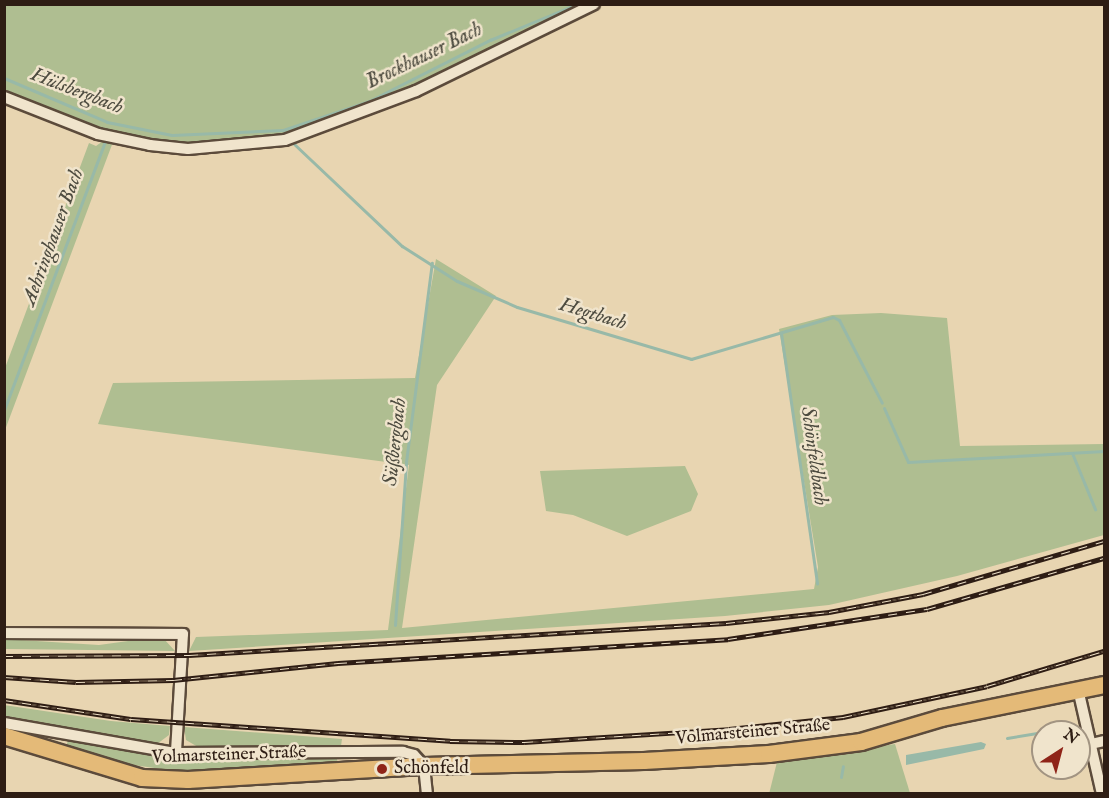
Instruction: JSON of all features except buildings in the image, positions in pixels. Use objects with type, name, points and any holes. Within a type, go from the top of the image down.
[{"type":"main road","name":"Volmarsteiner Straße","points":[[4,736],[142,778],[233,779],[424,766],[769,754],[861,742],[942,718],[1104,685]]},
{"type":"street","points":[[4,97],[98,134],[150,145],[188,149],[285,140],[416,91],[594,4]]},
{"type":"street","name":"Volmarsteiner Straße","points":[[4,633],[183,634],[176,753]]},
{"type":"street","points":[[1077,689],[1085,720]]},
{"type":"street","name":"Volmarsteiner Straße","points":[[4,723],[176,753],[403,752],[414,755],[424,766]]},
{"type":"street","points":[[1102,794],[1091,744],[1104,741]]},
{"type":"street","points":[[424,766],[427,794]]},
{"type":"shaded area","points":[[4,5],[594,5],[416,91],[295,136],[213,147],[112,138],[5,97]]},
{"type":"shaded area","points":[[103,141],[113,142],[5,430],[5,368],[89,143],[96,146]]},
{"type":"shaded area","points":[[436,259],[496,296],[437,385],[402,628],[814,589],[818,567],[779,329],[832,315],[881,313],[947,318],[960,446],[1104,444],[1104,535],[957,576],[829,605],[725,616],[189,651],[196,637],[388,630],[409,465],[98,424],[113,383],[415,378]]},
{"type":"shaded area","points":[[685,466],[698,494],[691,511],[627,536],[573,515],[546,511],[540,471]]},
{"type":"shaded area","points":[[150,638],[164,639],[175,651],[5,649],[5,639],[99,645]]},
{"type":"shaded area","points":[[4,705],[111,721],[170,726],[169,735],[157,744],[5,716]]},
{"type":"shaded area","points":[[184,727],[342,739],[341,746],[198,747],[186,740]]},
{"type":"shaded area","points":[[68,741],[185,759],[337,759],[338,764],[183,772],[119,763],[66,746]]},
{"type":"shaded area","points":[[981,742],[986,744],[984,749],[906,765],[906,755]]},
{"type":"shaded area","points":[[895,744],[910,793],[769,794],[777,762]]},
{"type":"waterway","name":"Brockhauser Bach","points":[[4,78],[107,122],[172,135],[283,130],[369,101],[490,40],[577,4]]},
{"type":"waterway","name":"Aehringhauser Bach","points":[[4,410],[105,141]]},
{"type":"waterway","name":"Hegtbach","points":[[293,143],[402,246],[457,281],[517,307],[691,359],[833,317],[839,320],[882,403]]},
{"type":"waterway","name":"Süßbergbach","points":[[395,625],[406,462],[432,263]]},
{"type":"waterway","name":"Schönfeldbach","points":[[781,333],[817,583]]},
{"type":"waterway","name":"Hegtbach","points":[[884,408],[908,462],[1104,451]]},
{"type":"waterway","points":[[1072,453],[1095,509]]},
{"type":"waterway","points":[[1007,738],[1031,734]]},
{"type":"waterway","name":"Schönfeldbach","points":[[841,777],[843,766]]},
{"type":"railway","points":[[4,656],[189,655],[726,623],[829,612],[923,594],[1104,541]]},
{"type":"railway","points":[[4,677],[76,682],[173,680],[338,663],[728,639],[927,609],[1104,558]]},
{"type":"railway","points":[[4,700],[131,719],[450,741],[524,742],[729,729],[843,717],[987,686],[1104,651]]},
{"type":"place","name":"Schönfeld","points":[[382,769]]},
{"type":"water label","name":"Hülsbergbach","points":[[77,91]]}]
